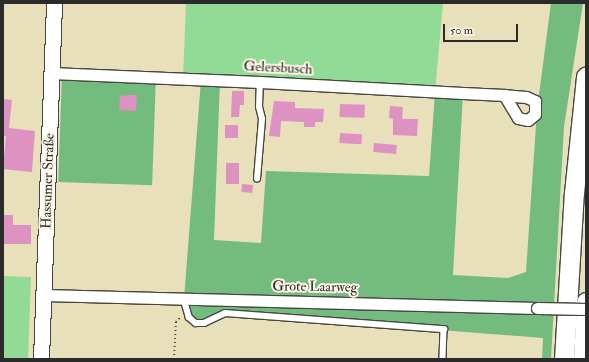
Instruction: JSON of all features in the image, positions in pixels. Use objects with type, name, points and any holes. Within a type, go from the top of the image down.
[{"type":"highway","points":[[564,359],[574,193],[586,77]]},
{"type":"highway","points":[[583,359],[586,302]]},
{"type":"street","name":"Hassumer Straße","points":[[41,359],[54,3]]},
{"type":"street","name":"Gelersbusch","points":[[51,73],[260,82],[504,96]]},
{"type":"street","name":"Grote Laarweg","points":[[44,295],[185,304],[586,309]]},
{"type":"lane","points":[[257,179],[262,119],[258,107],[260,82]]},
{"type":"lane","points":[[185,304],[189,317],[196,323],[204,322],[225,313],[444,329],[443,359]]},
{"type":"path","points":[[174,359],[176,322],[185,304]]},
{"type":"green space","points":[[186,3],[443,3],[435,92],[183,79]]},
{"type":"green space","points":[[551,3],[583,3],[564,127],[551,359],[542,359],[543,338],[225,313],[204,323],[196,323],[189,317],[184,299],[201,80],[220,80],[214,240],[261,243],[266,171],[429,176],[435,92],[463,93],[453,275],[508,278],[526,272],[537,110]]},
{"type":"green space","points":[[62,73],[156,76],[152,185],[58,182]]},
{"type":"green space","points":[[3,276],[31,277],[28,359],[3,359]]},
{"type":"building","points":[[232,91],[244,91],[244,105],[240,105],[239,117],[231,117]]},
{"type":"building","points":[[137,95],[136,111],[119,110],[120,96]]},
{"type":"building","points":[[3,99],[12,100],[9,128],[35,131],[32,172],[3,169],[6,136],[3,136]]},
{"type":"building","points":[[274,101],[295,102],[295,108],[324,109],[323,122],[315,122],[315,127],[304,127],[304,122],[281,121],[280,137],[269,136]]},
{"type":"building","points":[[340,104],[365,105],[365,118],[340,117]]},
{"type":"building","points":[[390,106],[403,107],[402,119],[418,119],[417,136],[393,135],[393,119],[389,118]]},
{"type":"building","points":[[225,125],[238,125],[238,138],[225,138]]},
{"type":"building","points":[[340,133],[362,134],[361,144],[339,143]]},
{"type":"building","points":[[374,143],[397,145],[396,154],[373,152]]},
{"type":"building","points":[[226,163],[239,163],[239,184],[226,184]]},
{"type":"building","points":[[242,184],[253,185],[252,193],[241,192]]},
{"type":"building","points":[[3,215],[13,215],[13,225],[31,225],[31,244],[3,244]]}]
